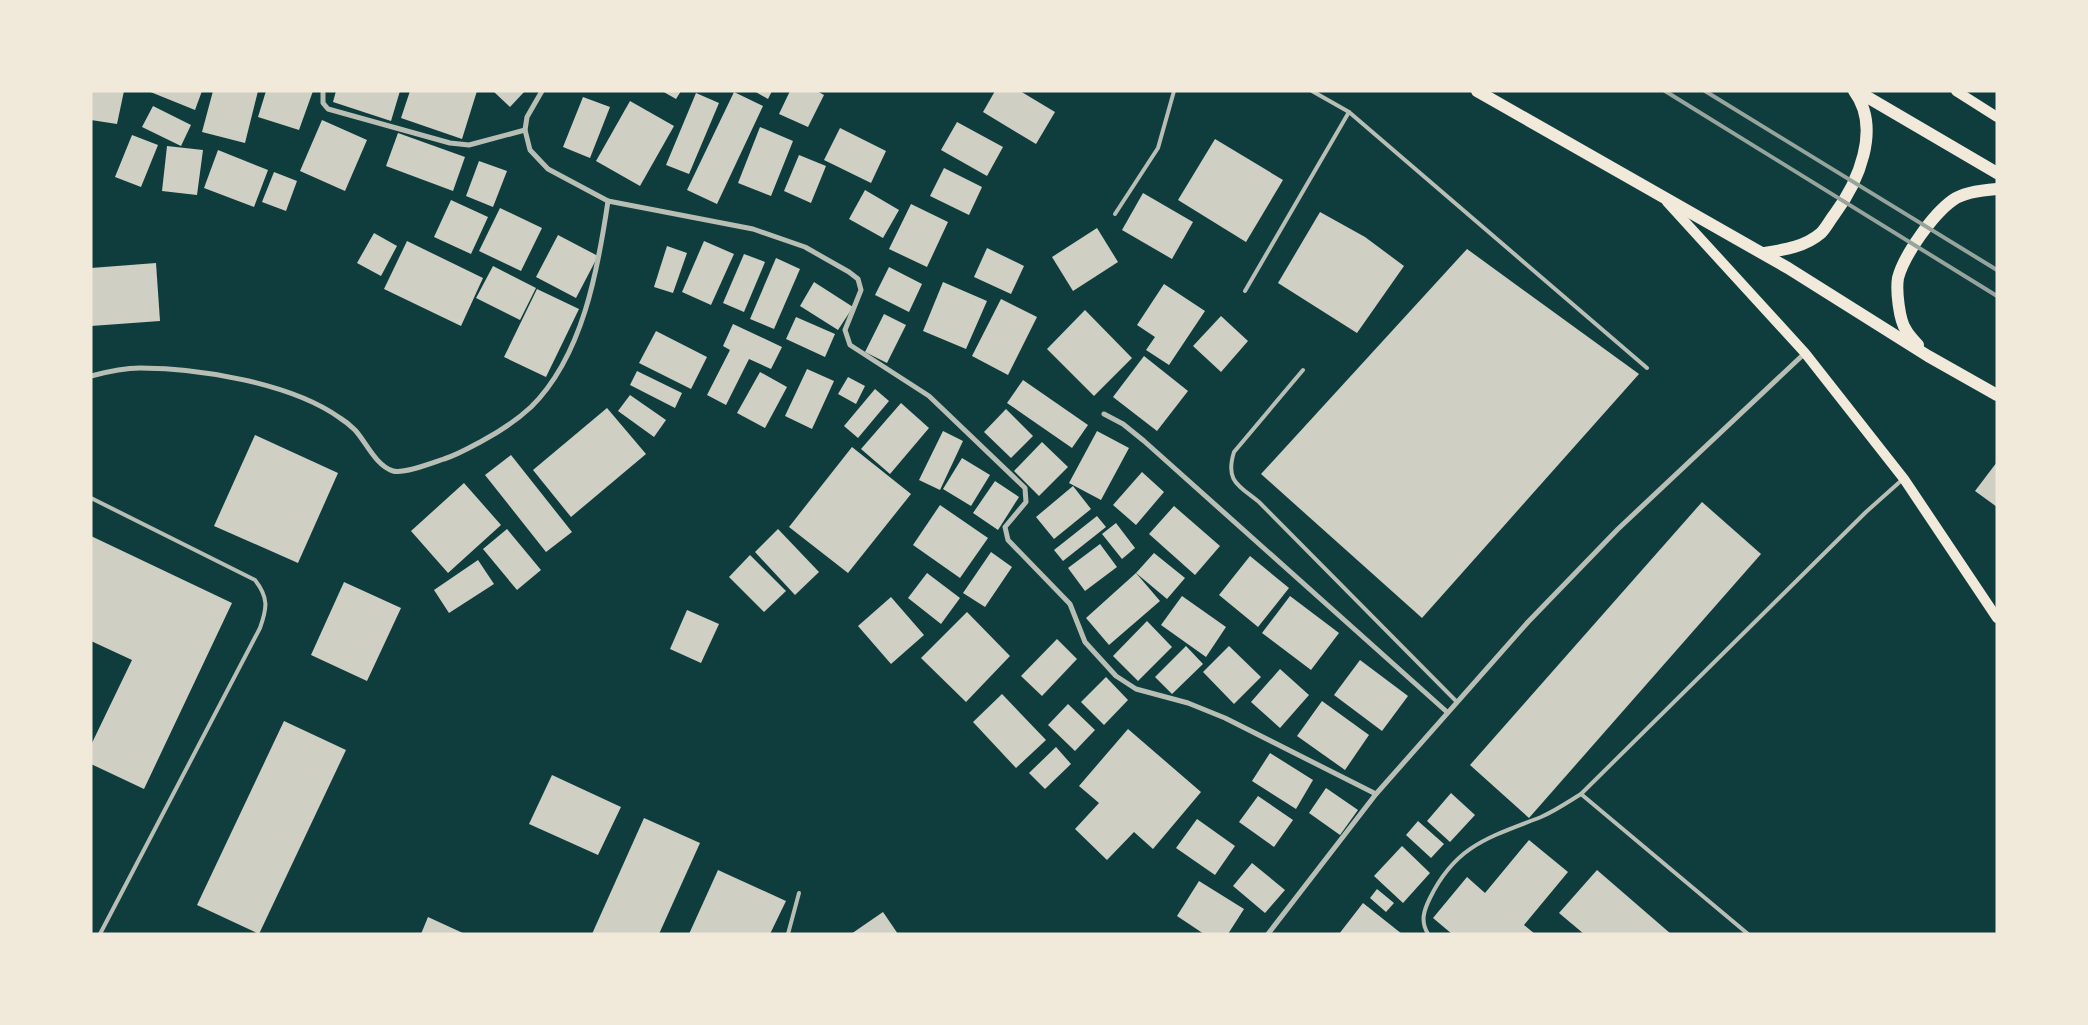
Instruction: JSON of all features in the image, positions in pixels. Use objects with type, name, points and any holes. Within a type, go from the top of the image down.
[{"type":"main road","points":[[1477,91],[1664,199],[1764,254],[1928,356],[1997,395]]},
{"type":"main road","points":[[1764,254],[1794,248],[1820,233],[1844,202],[1854,183],[1866,149],[1865,120],[1860,99],[1855,91]]},
{"type":"main road","points":[[1855,91],[1997,173]]},
{"type":"main road","points":[[1956,91],[1997,116]]},
{"type":"main road","points":[[1928,356],[1905,329],[1898,303],[1898,278],[1914,244],[1927,226],[1953,200],[1981,190],[1997,189]]},
{"type":"main road","points":[[1664,199],[1805,353],[1904,478],[1997,618]]},
{"type":"street","points":[[323,91],[323,103],[328,108],[450,143],[469,145],[524,130]]},
{"type":"street","points":[[542,91],[527,117],[524,130],[530,150],[548,169],[608,201],[753,229],[805,247],[858,279],[861,290],[845,330],[850,345],[929,396],[1025,488],[1026,502],[1005,527],[1008,540],[1070,604],[1085,642],[1116,676],[1136,689],[1188,703],[1225,718],[1376,794]]},
{"type":"street","points":[[91,376],[138,368],[186,370],[245,381],[285,392],[320,406],[338,416],[354,428],[384,466],[394,471],[403,471],[455,456],[497,433],[531,407],[552,381],[571,346],[595,279],[608,201]]},
{"type":"street","points":[[1268,934],[1376,794],[1456,701],[1528,622],[1618,529],[1805,353]]},
{"type":"street","points":[[1104,414],[1123,424],[1144,441],[1447,712]]},
{"type":"lane","points":[[1115,214],[1158,148],[1174,91]]},
{"type":"lane","points":[[1312,91],[1349,112],[1647,368]]},
{"type":"lane","points":[[1245,291],[1349,112]]},
{"type":"lane","points":[[1303,370],[1234,452],[1230,473],[1237,484],[1259,502],[1456,701]]},
{"type":"lane","points":[[1428,934],[1424,926],[1423,914],[1432,894],[1451,864],[1471,848],[1495,834],[1543,816],[1581,794],[1866,512],[1904,478]]},
{"type":"lane","points":[[91,498],[255,580],[263,590],[266,600],[266,611],[260,628],[100,934]]},
{"type":"lane","points":[[1581,794],[1748,934]]},
{"type":"lane","points":[[788,934],[799,893]]},
{"type":"building","points":[[91,91],[124,91],[117,124],[91,120]]},
{"type":"building","points":[[148,91],[202,91],[195,110]]},
{"type":"building","points":[[213,91],[258,91],[245,143],[202,132]]},
{"type":"building","points":[[266,91],[313,91],[299,130],[258,117]]},
{"type":"building","points":[[336,91],[400,91],[391,121],[333,102]]},
{"type":"building","points":[[410,91],[477,91],[462,139],[401,118]]},
{"type":"building","points":[[493,91],[525,91],[510,107]]},
{"type":"building","points":[[662,91],[681,91],[676,99]]},
{"type":"building","points":[[754,91],[772,91],[768,99]]},
{"type":"building","points":[[790,91],[817,91],[824,95],[808,127],[779,114]]},
{"type":"building","points":[[995,91],[1020,91],[1055,112],[1036,144],[983,112]]},
{"type":"building","points":[[734,92],[763,106],[717,204],[687,190]]},
{"type":"building","points":[[696,93],[719,103],[689,174],[666,165]]},
{"type":"building","points":[[583,97],[610,107],[590,158],[563,147]]},
{"type":"building","points":[[630,101],[674,126],[640,186],[596,161]]},
{"type":"building","points":[[153,106],[191,125],[181,146],[142,127]]},
{"type":"building","points":[[322,120],[367,140],[345,191],[300,171]]},
{"type":"building","points":[[957,122],[1003,147],[987,176],[941,150]]},
{"type":"building","points":[[760,127],[793,141],[771,196],[738,183]]},
{"type":"building","points":[[840,128],[886,151],[871,183],[824,160]]},
{"type":"building","points":[[398,133],[465,157],[453,191],[386,166]]},
{"type":"building","points":[[132,135],[158,145],[141,187],[115,177]]},
{"type":"building","points":[[1215,139],[1283,180],[1246,242],[1178,200]]},
{"type":"building","points":[[167,146],[203,150],[197,195],[162,191]]},
{"type":"building","points":[[218,150],[268,170],[254,207],[204,188]]},
{"type":"building","points":[[799,155],[826,166],[811,203],[784,191]]},
{"type":"building","points":[[479,161],[507,171],[493,207],[466,196]]},
{"type":"building","points":[[944,168],[982,187],[969,215],[930,196]]},
{"type":"building","points":[[274,172],[297,181],[286,211],[262,202]]},
{"type":"building","points":[[865,190],[899,210],[883,238],[849,219]]},
{"type":"building","points":[[1143,193],[1193,222],[1172,259],[1122,230]]},
{"type":"building","points":[[451,200],[488,217],[471,254],[434,237]]},
{"type":"building","points":[[911,204],[948,222],[927,267],[889,249]]},
{"type":"building","points":[[500,208],[542,228],[521,271],[479,251]]},
{"type":"building","points":[[1320,212],[1365,237],[1404,266],[1357,333],[1278,283]]},
{"type":"building","points":[[1097,228],[1118,262],[1073,291],[1052,257]]},
{"type":"building","points":[[374,233],[397,246],[381,276],[357,263]]},
{"type":"building","points":[[558,235],[598,256],[576,298],[536,277]]},
{"type":"building","points":[[407,241],[483,278],[461,326],[384,289]]},
{"type":"building","points":[[704,241],[734,254],[711,305],[682,292]]},
{"type":"building","points":[[667,246],[687,253],[673,293],[654,287]]},
{"type":"building","points":[[987,248],[1024,266],[1011,294],[974,277]]},
{"type":"building","points":[[1467,249],[1639,374],[1422,618],[1261,474]]},
{"type":"building","points":[[744,254],[765,262],[744,312],[723,303]]},
{"type":"building","points":[[776,258],[800,269],[774,329],[750,319]]},
{"type":"building","points":[[156,263],[160,321],[91,326],[91,268]]},
{"type":"building","points":[[493,266],[536,288],[520,320],[476,298]]},
{"type":"building","points":[[889,267],[922,284],[909,312],[875,295]]},
{"type":"building","points":[[814,282],[853,307],[838,330],[800,306]]},
{"type":"building","points":[[943,282],[987,301],[966,349],[923,331]]},
{"type":"building","points":[[1164,284],[1205,311],[1169,365],[1146,350],[1155,337],[1137,325]]},
{"type":"building","points":[[537,289],[579,309],[546,377],[504,357]]},
{"type":"building","points":[[1001,299],[1037,317],[1008,375],[972,356]]},
{"type":"building","points":[[1085,310],[1132,358],[1094,396],[1047,349]]},
{"type":"building","points":[[884,314],[906,325],[887,363],[865,352]]},
{"type":"building","points":[[1221,316],[1248,341],[1221,372],[1193,346]]},
{"type":"building","points":[[796,317],[835,334],[825,357],[786,339]]},
{"type":"building","points":[[733,324],[782,347],[771,369],[749,359],[726,405],[707,395],[730,350],[723,346]]},
{"type":"building","points":[[656,331],[707,357],[691,389],[639,363]]},
{"type":"building","points":[[1144,356],[1188,391],[1157,431],[1113,397]]},
{"type":"building","points":[[807,369],[834,381],[812,429],[785,416]]},
{"type":"building","points":[[637,371],[682,393],[675,408],[630,385]]},
{"type":"building","points":[[760,372],[787,387],[765,428],[737,413]]},
{"type":"building","points":[[848,377],[865,386],[856,404],[838,394]]},
{"type":"building","points":[[1023,380],[1088,425],[1072,448],[1007,403]]},
{"type":"building","points":[[875,389],[889,401],[858,438],[844,426]]},
{"type":"building","points":[[630,395],[666,420],[654,437],[618,411]]},
{"type":"building","points":[[901,403],[929,428],[890,474],[861,449]]},
{"type":"building","points":[[607,408],[646,454],[571,517],[533,470]]},
{"type":"building","points":[[1006,409],[1033,436],[1011,458],[984,432]]},
{"type":"building","points":[[943,431],[963,441],[940,490],[919,480]]},
{"type":"building","points":[[1097,431],[1129,448],[1101,500],[1069,483]]},
{"type":"building","points":[[255,435],[338,473],[298,563],[214,526]]},
{"type":"building","points":[[1042,442],[1068,467],[1039,496],[1014,471]]},
{"type":"building","points":[[852,447],[911,494],[848,573],[789,527]]},
{"type":"building","points":[[511,455],[572,532],[546,552],[485,475]]},
{"type":"building","points":[[962,458],[990,475],[971,506],[943,489]]},
{"type":"building","points":[[1997,462],[1997,507],[1975,491]]},
{"type":"building","points":[[1142,472],[1164,492],[1136,525],[1113,505]]},
{"type":"building","points":[[995,481],[1019,497],[998,530],[973,513]]},
{"type":"building","points":[[464,483],[501,525],[448,573],[411,531]]},
{"type":"building","points":[[1073,486],[1091,509],[1054,539],[1036,517]]},
{"type":"building","points":[[1702,502],[1761,554],[1529,818],[1470,765]]},
{"type":"building","points":[[940,505],[988,538],[960,578],[913,545]]},
{"type":"building","points":[[1174,506],[1220,546],[1195,575],[1149,534]]},
{"type":"building","points":[[1097,516],[1106,527],[1063,561],[1054,550]]},
{"type":"building","points":[[1116,523],[1135,548],[1122,559],[1102,534]]},
{"type":"building","points":[[507,529],[541,570],[517,590],[483,549]]},
{"type":"building","points":[[778,529],[819,572],[795,595],[755,552]]},
{"type":"building","points":[[91,536],[232,603],[144,789],[91,764],[91,745],[132,660],[91,641]]},
{"type":"building","points":[[1100,544],[1117,567],[1085,591],[1068,568]]},
{"type":"building","points":[[991,552],[1012,567],[985,607],[963,593]]},
{"type":"building","points":[[1154,553],[1185,578],[1167,599],[1136,573]]},
{"type":"building","points":[[750,555],[786,591],[764,612],[729,577]]},
{"type":"building","points":[[1250,556],[1289,588],[1258,627],[1219,595]]},
{"type":"building","points":[[478,560],[494,584],[449,613],[434,590]]},
{"type":"building","points":[[927,573],[960,598],[941,624],[908,598]]},
{"type":"building","points":[[1136,573],[1160,601],[1109,645],[1086,618]]},
{"type":"building","points":[[344,582],[401,608],[367,681],[311,655]]},
{"type":"building","points":[[1182,596],[1226,627],[1206,657],[1161,625]]},
{"type":"building","points":[[1290,596],[1339,633],[1311,670],[1262,633]]},
{"type":"building","points":[[891,597],[924,635],[891,664],[858,626]]},
{"type":"building","points":[[687,610],[719,624],[701,663],[670,649]]},
{"type":"building","points":[[967,612],[1010,656],[966,702],[921,658]]},
{"type":"building","points":[[1147,621],[1172,647],[1138,681],[1113,656]]},
{"type":"building","points":[[1057,639],[1077,659],[1042,696],[1021,676]]},
{"type":"building","points":[[1186,646],[1203,664],[1172,694],[1155,677]]},
{"type":"building","points":[[1229,646],[1261,677],[1234,704],[1203,672]]},
{"type":"building","points":[[1360,660],[1408,696],[1382,731],[1334,695]]},
{"type":"building","points":[[1280,669],[1309,695],[1280,728],[1251,702]]},
{"type":"building","points":[[1106,677],[1128,700],[1104,725],[1081,702]]},
{"type":"building","points":[[1002,694],[1046,740],[1016,768],[973,722]]},
{"type":"building","points":[[1322,701],[1369,735],[1345,770],[1297,736]]},
{"type":"building","points":[[1068,704],[1095,730],[1075,751],[1048,725]]},
{"type":"building","points":[[284,721],[346,750],[259,934],[197,905]]},
{"type":"building","points":[[1128,729],[1201,792],[1153,849],[1134,832],[1107,860],[1075,829],[1099,803],[1079,786]]},
{"type":"building","points":[[1056,747],[1071,764],[1045,789],[1029,773]]},
{"type":"building","points":[[1270,753],[1313,780],[1296,809],[1252,781]]},
{"type":"building","points":[[552,775],[621,807],[598,855],[529,824]]},
{"type":"building","points":[[1326,788],[1358,810],[1340,835],[1309,813]]},
{"type":"building","points":[[1451,793],[1475,815],[1450,842],[1427,821]]},
{"type":"building","points":[[1258,796],[1293,820],[1274,847],[1239,822]]},
{"type":"building","points":[[644,818],[700,843],[659,934],[592,934]]},
{"type":"building","points":[[1197,819],[1235,846],[1215,875],[1176,848]]},
{"type":"building","points":[[1418,821],[1444,844],[1431,858],[1406,835]]},
{"type":"building","points":[[1529,840],[1568,872],[1524,925],[1535,934],[1452,934],[1433,918],[1467,877],[1485,893]]},
{"type":"building","points":[[1402,846],[1430,873],[1403,903],[1374,876]]},
{"type":"building","points":[[1252,863],[1285,890],[1265,913],[1233,886]]},
{"type":"building","points":[[718,870],[786,901],[770,934],[689,934]]},
{"type":"building","points":[[1597,870],[1671,934],[1584,934],[1559,913]]},
{"type":"building","points":[[1199,881],[1244,909],[1228,934],[1204,934],[1177,916]]},
{"type":"building","points":[[1377,889],[1394,903],[1386,912],[1370,898]]},
{"type":"building","points":[[1363,903],[1402,934],[1339,934]]},
{"type":"building","points":[[883,912],[898,934],[851,934]]},
{"type":"building","points":[[428,917],[465,934],[421,934]]},
{"type":"railway","points":[[1665,91],[1997,296]]},
{"type":"railway","points":[[1705,91],[1997,270]]}]
